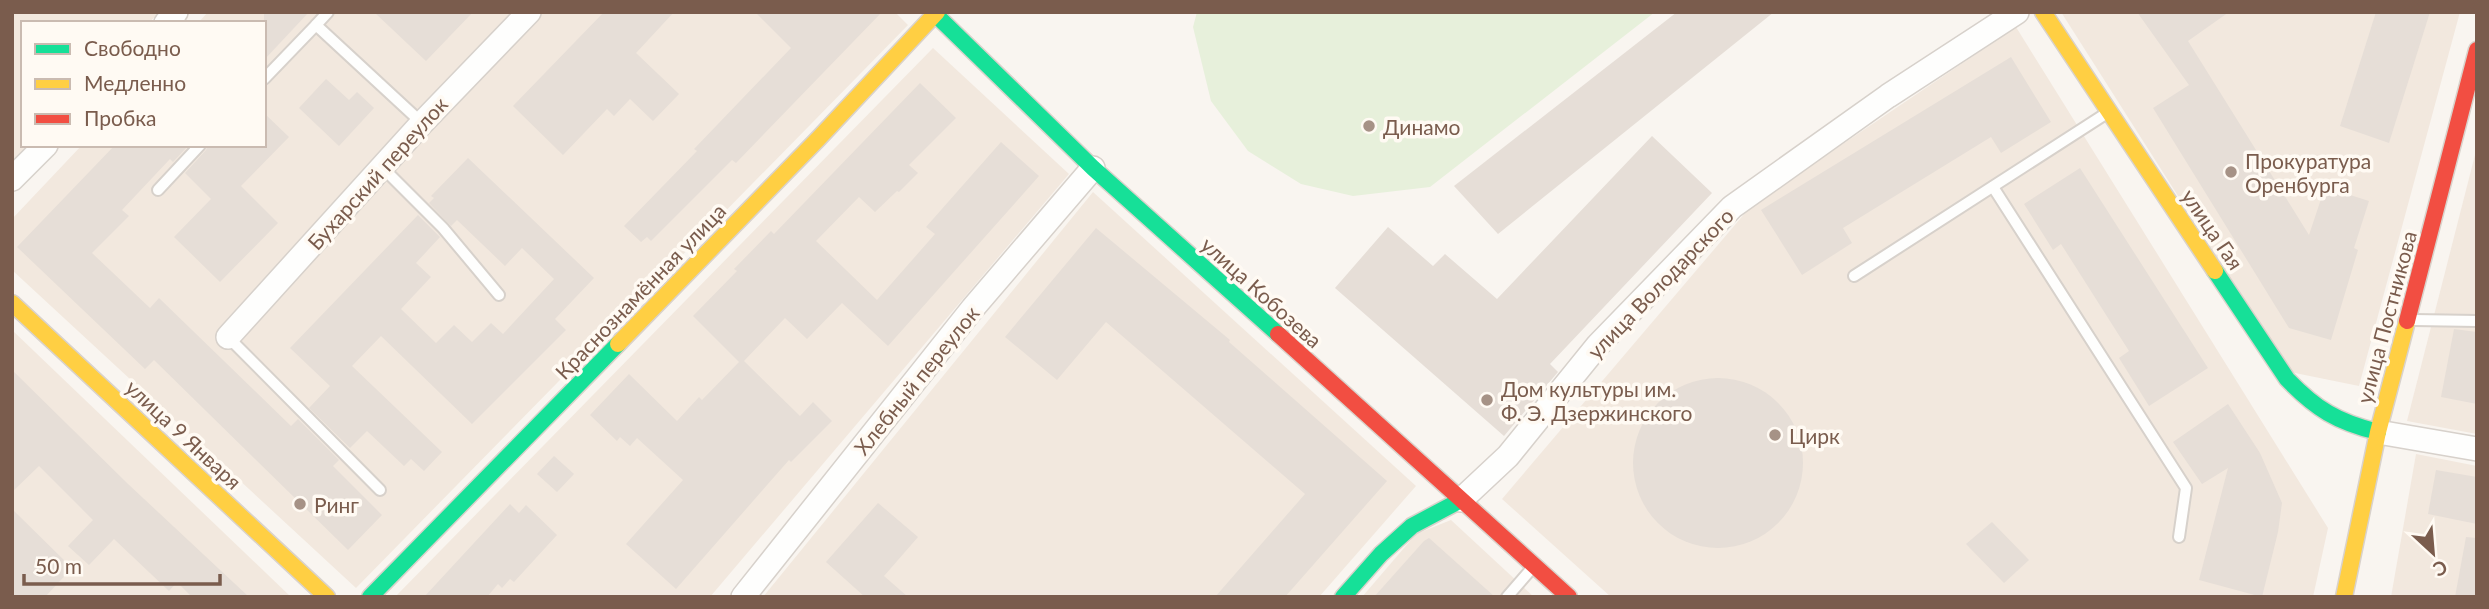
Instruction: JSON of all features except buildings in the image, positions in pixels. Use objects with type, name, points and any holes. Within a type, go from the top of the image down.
[{"type":"main road","name":"улица Гая","points":[[2043,12],[2287,379],[2327,416],[2345,424],[2378,432]]},
{"type":"main road","name":"улица Кобозева","points":[[935,13],[1093,169],[1569,597]]},
{"type":"main road","name":"Краснознамённая улица","points":[[370,597],[819,138],[935,13]]},
{"type":"main road","name":"улица Постникова","points":[[2344,597],[2378,432],[2477,50]]},
{"type":"main road","name":"улица 9 Января","points":[[12,303],[327,597]]},
{"type":"main road","name":"улица Володарского","points":[[1343,597],[1381,554],[1412,527],[1461,499]]},
{"type":"street","name":"Бухарский переулок","points":[[228,337],[422,123],[529,12]]},
{"type":"street","name":"улица Володарского","points":[[1461,499],[1508,456],[1598,345],[1732,207],[1888,96],[2017,12]]},
{"type":"street","points":[[12,179],[44,147]]},
{"type":"street","name":"Хлебный переулок","points":[[743,597],[973,308],[1093,169]]},
{"type":"street","points":[[2378,432],[2477,449]]},
{"type":"lane","points":[[266,77],[328,12]]},
{"type":"lane","points":[[316,25],[422,123]]},
{"type":"lane","points":[[1854,276],[2109,111]]},
{"type":"lane","points":[[158,190],[198,147]]},
{"type":"lane","points":[[383,168],[443,228],[499,295]]},
{"type":"lane","points":[[1993,187],[2186,488],[2179,537]]},
{"type":"lane","points":[[2407,320],[2477,321]]},
{"type":"lane","points":[[228,337],[380,490]]},
{"type":"lane","points":[[1507,597],[1535,565]]},
{"type":"shaded area","points":[[12,12],[159,12],[151,21],[21,21],[21,147],[29,147],[12,165]]},
{"type":"shaded area","points":[[208,12],[895,12],[908,25],[356,588],[12,270],[12,219],[80,147],[266,147],[266,21],[200,21]]},
{"type":"shaded area","points":[[2061,12],[2460,12],[2359,386],[2290,372]]},
{"type":"shaded area","points":[[2016,27],[2328,528],[2313,597],[1611,597],[1502,499],[1751,206]]},
{"type":"shaded area","points":[[933,48],[1069,174],[710,597],[395,597]]},
{"type":"shaded area","points":[[2477,147],[2477,434],[2407,421]]},
{"type":"shaded area","points":[[1093,192],[1416,486],[1319,597],[763,597]]},
{"type":"shaded area","points":[[12,330],[291,597],[12,597]]},
{"type":"shaded area","points":[[2416,454],[2477,466],[2477,597],[2391,597]]},
{"type":"shaded area","points":[[1451,520],[1534,597],[1362,597],[1416,534]]},
{"type":"green space","name":"Динамо","points":[[1197,12],[1655,12],[1430,187],[1353,196],[1301,184],[1248,151],[1211,101],[1193,27]]},
{"type":"traffic: fast","points":[[933,12],[1093,168],[1278,334]]},
{"type":"traffic: fast","points":[[2215,271],[2287,379],[2328,413],[2351,424],[2378,432]]},
{"type":"traffic: fast","points":[[370,597],[618,344]]},
{"type":"traffic: fast","points":[[1343,597],[1381,554],[1412,526],[1461,500]]},
{"type":"traffic: slow","points":[[618,344],[819,138],[937,12]]},
{"type":"traffic: slow","points":[[2043,12],[2215,271]]},
{"type":"traffic: slow","points":[[12,303],[327,597]]},
{"type":"traffic: slow","points":[[2344,597],[2378,432],[2407,321]]},
{"type":"traffic: jam","points":[[2407,321],[2477,50]]},
{"type":"traffic: jam","points":[[1278,334],[1569,597]]},
{"type":"place","name":"Динамо","points":[[1369,126]]},
{"type":"place","name":"Прокуратура Оренбурга","points":[[2231,172]]},
{"type":"place","name":"Дом культуры им. Ф. Э. Дзержинского","points":[[1487,400]]},
{"type":"place","name":"Цирк","points":[[1775,435]]},
{"type":"place","name":"Ринг","points":[[300,504]]}]
